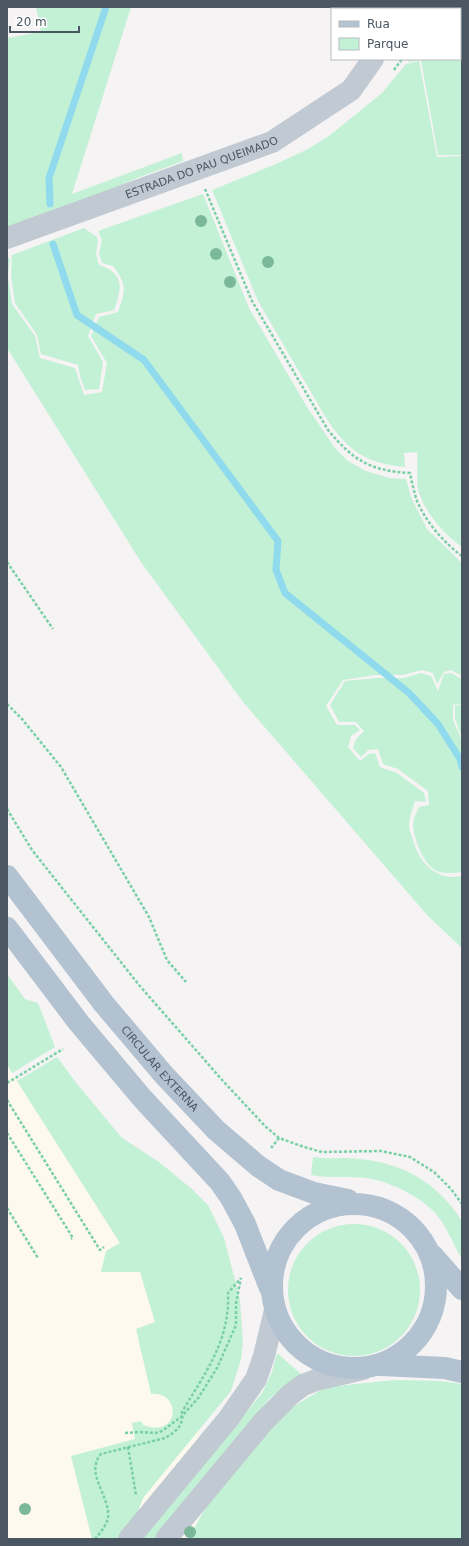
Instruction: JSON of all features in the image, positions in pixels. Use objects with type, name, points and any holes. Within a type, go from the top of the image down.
[{"type":"main road","name":"CIRCULAR EXTERNA","points":[[7,876],[109,1010],[164,1075],[216,1130],[258,1166],[279,1180],[314,1193],[359,1203]]},
{"type":"main road","points":[[7,928],[79,1024],[142,1098],[220,1182],[231,1198],[245,1224],[274,1302],[295,1344],[314,1359],[338,1367],[445,1368],[462,1372]]},
{"type":"main road","points":[[274,1302],[272,1274],[279,1251],[292,1230],[312,1214],[334,1205],[359,1203],[381,1207],[402,1218],[418,1233],[430,1253],[462,1289]]},
{"type":"main road","points":[[371,1367],[404,1352],[423,1332],[434,1307],[437,1280],[430,1253]]},
{"type":"street","name":"ESTRADA DO PAU QUEIMADO","points":[[7,238],[272,142],[351,90],[372,60]]},
{"type":"street","points":[[129,1539],[229,1418],[256,1379],[264,1356],[274,1302]]},
{"type":"street","points":[[172,1536],[264,1421],[291,1394],[303,1385],[316,1380],[371,1367]]},
{"type":"path","points":[[204,185],[252,300],[328,430],[343,448],[362,461],[382,470],[410,474],[418,502],[426,515],[440,535],[462,556]]},
{"type":"path","points":[[7,562],[53,629]]},
{"type":"path","points":[[7,704],[22,719],[61,767],[149,917],[167,960],[186,982]]},
{"type":"path","points":[[7,809],[32,850],[139,984],[223,1081],[265,1126],[280,1138],[322,1152],[381,1151],[410,1157],[434,1172],[451,1189],[462,1204]]},
{"type":"path","points":[[7,1083],[63,1049]]},
{"type":"path","points":[[7,1100],[100,1250],[104,1247]]},
{"type":"path","points":[[7,1133],[73,1238],[71,1239]]},
{"type":"path","points":[[7,1208],[38,1258]]},
{"type":"path","points":[[95,1539],[105,1525],[108,1518],[108,1511],[96,1472],[95,1463],[101,1454],[165,1438],[174,1433],[183,1421],[182,1416],[182,1412],[209,1366],[222,1340],[229,1305],[228,1293],[241,1278],[236,1303],[236,1325],[217,1368],[199,1397],[182,1416],[162,1431],[156,1433],[124,1433]]},
{"type":"path","points":[[128,1447],[137,1500]]},
{"type":"shaded area","points":[[7,1064],[120,1243],[140,1272],[155,1323],[198,1432],[214,1493],[188,1539],[7,1539]]},
{"type":"green space","points":[[36,7],[131,7],[72,194],[182,153],[183,161],[137,178],[111,190],[7,227],[7,38],[41,32]]},
{"type":"green space","points":[[462,7],[462,155],[438,155],[421,60],[461,60],[461,8],[441,8]]},
{"type":"green space","points":[[409,60],[421,60],[408,62]]},
{"type":"green space","points":[[419,61],[437,157],[462,156],[462,547],[437,523],[422,501],[418,489],[417,452],[404,453],[405,467],[391,465],[368,458],[350,447],[326,418],[258,301],[212,190],[276,164],[308,149],[329,136],[382,93],[406,64]]},
{"type":"green space","points":[[203,194],[249,308],[307,407],[335,448],[348,461],[366,471],[389,478],[406,479],[411,497],[427,529],[462,563],[462,676],[451,670],[444,672],[437,684],[433,673],[422,670],[403,675],[375,675],[343,680],[326,706],[337,725],[355,725],[360,730],[351,736],[348,747],[360,761],[369,754],[375,753],[380,767],[397,773],[424,793],[426,802],[415,801],[409,829],[416,849],[430,869],[444,876],[462,876],[462,948],[428,916],[243,702],[141,562],[7,348],[7,259],[10,257],[8,276],[12,304],[35,336],[40,358],[75,368],[84,395],[102,392],[107,363],[91,336],[99,317],[118,312],[123,298],[124,288],[121,278],[113,266],[102,263],[99,254],[102,240],[98,231]]},
{"type":"green space","points":[[84,228],[97,237],[98,241],[96,254],[99,265],[113,272],[117,277],[120,289],[114,310],[96,314],[88,336],[103,362],[99,389],[85,390],[78,365],[41,354],[37,335],[15,303],[11,276],[12,255]]},
{"type":"green space","points":[[421,673],[431,676],[438,691],[444,674],[451,673],[462,679],[462,704],[453,705],[453,720],[462,741],[462,872],[446,873],[437,871],[427,863],[420,851],[415,837],[413,823],[419,807],[429,805],[428,791],[398,769],[383,764],[378,749],[368,750],[361,757],[353,748],[356,739],[364,731],[356,722],[339,722],[330,705],[345,681],[376,678],[404,678]]},
{"type":"green space","points":[[462,705],[462,739],[455,718],[455,706]]},
{"type":"green space","points":[[7,974],[25,999],[38,1003],[55,1047],[12,1073],[7,1064]]},
{"type":"green space","points":[[57,1057],[77,1084],[122,1138],[159,1162],[193,1190],[208,1205],[224,1238],[240,1299],[243,1343],[241,1359],[231,1391],[143,1498],[136,1517],[118,1539],[92,1539],[71,1456],[135,1439],[132,1423],[141,1421],[143,1425],[155,1428],[164,1426],[170,1421],[172,1406],[168,1400],[161,1395],[151,1394],[136,1329],[155,1322],[140,1272],[101,1272],[106,1251],[120,1243],[17,1081]]},
{"type":"green space","points":[[313,1157],[347,1158],[374,1161],[400,1168],[423,1180],[444,1198],[461,1220],[463,1231],[462,1260],[440,1219],[423,1202],[407,1192],[389,1184],[372,1179],[311,1175]]},
{"type":"green space","points":[[361,1224],[373,1226],[385,1231],[401,1243],[413,1259],[418,1271],[420,1290],[418,1309],[413,1321],[401,1337],[385,1349],[373,1354],[347,1356],[335,1354],[323,1349],[307,1337],[295,1321],[290,1309],[288,1283],[290,1271],[295,1259],[307,1243],[323,1231],[335,1226]]},
{"type":"green space","points":[[277,1353],[301,1374],[269,1399],[237,1440],[154,1539],[143,1539],[262,1393],[272,1372]]},
{"type":"green space","points":[[395,1380],[440,1381],[462,1384],[462,1539],[188,1539],[214,1493],[289,1409],[326,1387]]},
{"type":"waterway","points":[[50,204],[49,178],[106,7]]},
{"type":"waterway","points":[[53,244],[77,315],[144,360],[278,541],[276,570],[285,593],[409,693],[438,724],[460,759],[462,767]]}]
